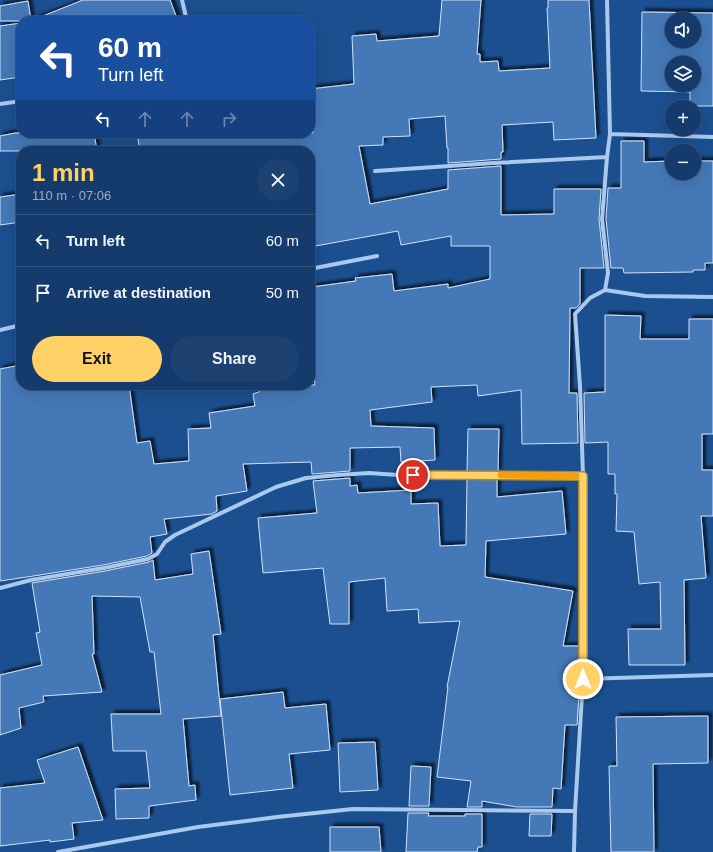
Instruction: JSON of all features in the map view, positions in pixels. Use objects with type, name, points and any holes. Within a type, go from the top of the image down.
[{"type":"street","points":[[182,0],[186,16]]},
{"type":"street","points":[[605,290],[608,273],[602,219],[610,134],[607,0]]},
{"type":"street","points":[[0,104],[16,102]]},
{"type":"street","points":[[610,134],[713,137]]},
{"type":"street","points":[[375,171],[607,157]]},
{"type":"street","points":[[315,268],[377,256]]},
{"type":"street","points":[[574,852],[583,679],[583,476],[580,386],[575,314],[590,298],[605,290],[645,296],[713,297]]},
{"type":"street","points":[[0,330],[16,326]]},
{"type":"street","points":[[0,588],[31,580],[148,559],[158,554],[165,542],[175,534],[276,487],[306,478],[369,473],[583,476]]},
{"type":"street","points":[[583,679],[713,675]]},
{"type":"street","points":[[58,852],[198,827],[277,816],[354,809],[575,812]]},
{"type":"building","points":[[83,0],[170,0],[176,16],[43,16]]},
{"type":"building","points":[[442,0],[481,0],[477,54],[480,54],[480,62],[498,61],[499,71],[550,68],[547,8],[548,0],[589,0],[596,138],[554,140],[553,122],[502,125],[503,152],[501,152],[501,159],[448,163],[445,116],[409,119],[410,136],[383,137],[383,145],[359,146],[370,204],[448,189],[448,170],[501,166],[501,215],[554,214],[554,189],[601,189],[599,219],[604,268],[580,268],[580,304],[576,308],[570,308],[569,393],[577,393],[578,443],[522,444],[521,390],[478,396],[477,385],[431,387],[432,402],[370,410],[371,426],[434,428],[435,460],[401,462],[400,447],[350,448],[350,471],[312,474],[311,462],[243,464],[247,491],[216,496],[217,511],[212,514],[164,519],[167,534],[150,537],[152,553],[147,556],[103,565],[0,581],[0,369],[16,366],[16,390],[130,390],[137,443],[150,441],[154,464],[189,461],[188,429],[211,428],[209,413],[255,406],[253,394],[259,392],[259,390],[315,390],[315,287],[356,281],[355,278],[392,274],[394,291],[448,284],[448,288],[490,279],[490,246],[451,246],[451,236],[401,245],[398,231],[315,246],[315,146],[139,146],[138,138],[315,138],[315,88],[354,84],[352,36],[376,34],[377,41],[439,36]]},
{"type":"building","points":[[28,1],[30,16],[16,16],[16,21],[0,21],[0,6]]},
{"type":"building","points":[[642,12],[665,12],[665,48],[701,48],[701,13],[713,13],[713,106],[701,106],[701,100],[690,100],[690,92],[701,92],[701,56],[665,56],[665,91],[641,91]]},
{"type":"building","points":[[16,24],[16,78],[0,80],[0,26]]},
{"type":"building","points":[[16,133],[16,138],[95,138],[96,146],[16,146],[16,151],[0,151],[0,136]]},
{"type":"building","points":[[621,141],[644,141],[644,162],[665,161],[665,180],[701,180],[701,161],[713,161],[713,263],[705,263],[705,270],[693,270],[693,272],[624,273],[623,268],[611,268],[606,219],[608,188],[621,188]]},
{"type":"building","points":[[16,195],[16,223],[0,225],[0,197]]},
{"type":"building","points":[[605,315],[641,316],[640,339],[689,339],[689,319],[713,319],[713,434],[702,434],[702,470],[713,470],[713,516],[701,516],[706,578],[684,580],[685,665],[629,665],[628,629],[661,629],[660,582],[639,584],[634,532],[616,531],[617,494],[615,494],[615,474],[608,474],[608,442],[585,443],[584,393],[605,392]]},
{"type":"building","points":[[468,429],[499,429],[498,472],[467,472]]},
{"type":"building","points":[[350,478],[350,486],[357,485],[358,493],[411,490],[411,504],[438,503],[440,546],[466,545],[467,479],[497,479],[497,497],[562,491],[566,534],[486,541],[485,577],[573,591],[563,646],[579,646],[579,694],[577,725],[565,725],[561,789],[553,788],[552,807],[517,807],[482,801],[482,807],[467,807],[471,781],[437,777],[447,687],[460,621],[419,623],[418,609],[387,611],[385,578],[349,582],[349,624],[330,624],[323,568],[263,573],[258,518],[317,513],[313,481]]},
{"type":"building","points":[[209,551],[221,634],[213,635],[221,716],[183,719],[189,786],[195,785],[196,800],[149,806],[149,818],[116,819],[115,789],[150,788],[146,751],[113,751],[111,714],[161,714],[154,652],[150,652],[140,597],[92,596],[94,654],[92,654],[102,692],[43,696],[44,702],[19,708],[21,728],[0,735],[0,675],[42,665],[36,633],[40,632],[32,583],[105,571],[153,560],[155,580],[193,574],[191,554]]},
{"type":"building","points":[[283,692],[285,708],[326,704],[330,750],[289,754],[293,788],[230,795],[220,699]]},
{"type":"building","points":[[708,716],[708,763],[653,764],[654,852],[611,852],[609,766],[617,766],[616,717]]},
{"type":"building","points":[[375,742],[378,790],[340,792],[338,743]]},
{"type":"building","points":[[78,747],[103,820],[72,823],[74,839],[50,842],[50,840],[0,846],[0,788],[45,783],[37,760]]},
{"type":"building","points":[[411,766],[431,767],[429,806],[409,806]]},
{"type":"building","points":[[408,813],[429,813],[428,816],[465,816],[465,814],[482,814],[482,847],[478,847],[477,852],[406,852]]},
{"type":"building","points":[[530,814],[552,814],[551,836],[529,836]]},
{"type":"building","points":[[330,827],[379,827],[381,852],[330,852]]},
{"type":"slow traffic","points":[[501,475],[576,476]]},
{"type":"route","points":[[413,475],[583,476],[583,679]]}]
